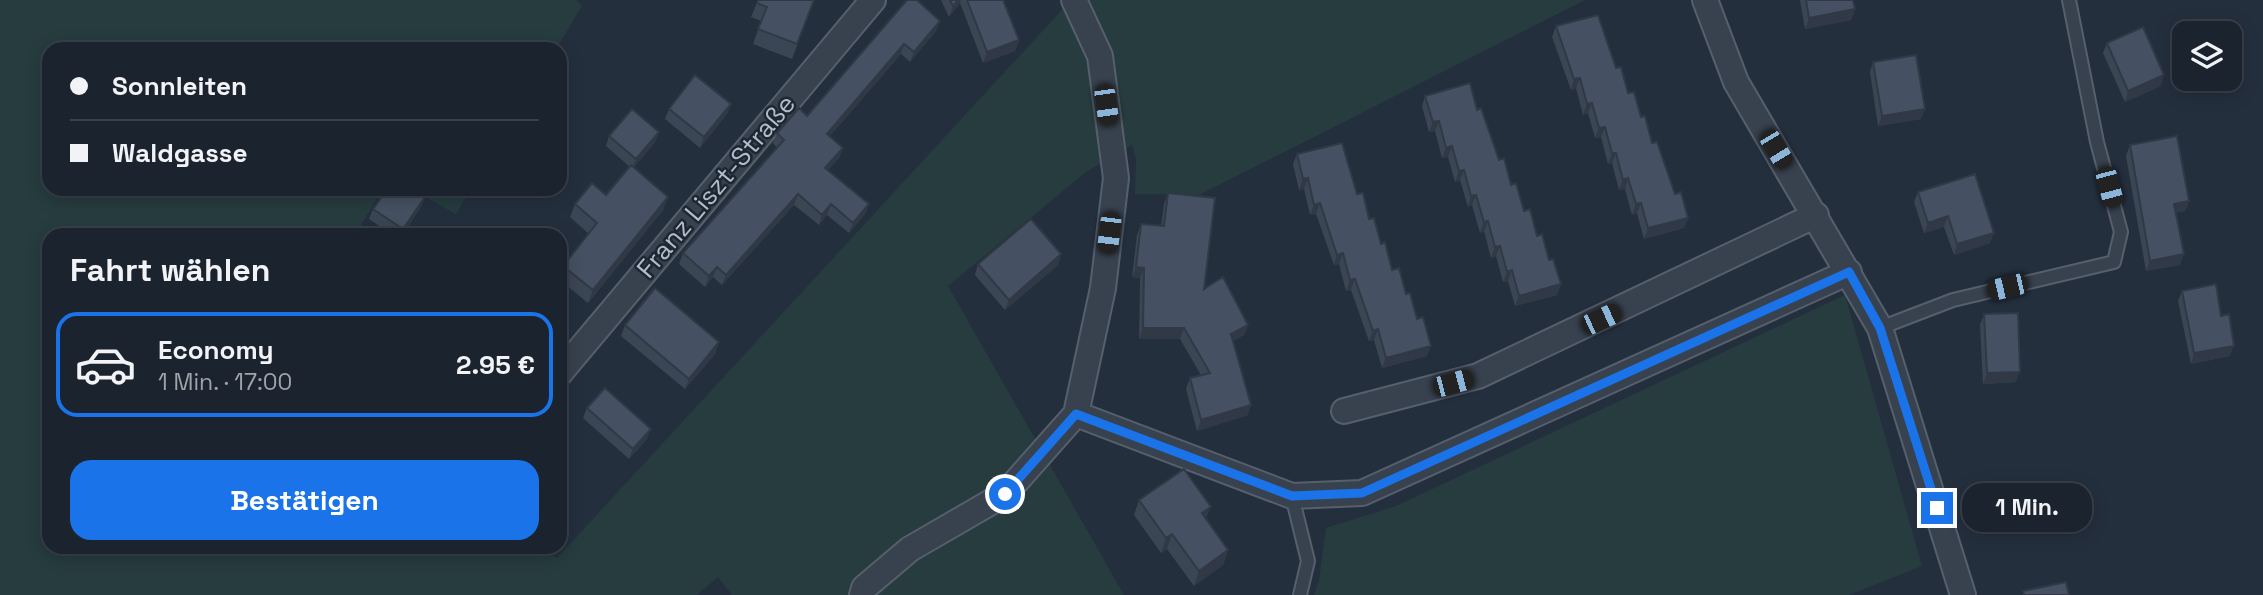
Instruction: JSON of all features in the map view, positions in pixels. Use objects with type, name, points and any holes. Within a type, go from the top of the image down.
[{"type":"street","name":"Franz Liszt-Straße","points":[[567,365],[873,0]]},
{"type":"street","points":[[862,595],[863,588],[909,549],[1005,494],[1076,414],[1103,288],[1116,178],[1100,56],[1074,0]]},
{"type":"street","points":[[1705,0],[1736,82],[1880,328],[1963,595]]},
{"type":"street","points":[[1344,411],[1478,376],[1816,215]]},
{"type":"street","points":[[1076,414],[1292,496],[1362,493],[1849,272]]},
{"type":"lane","points":[[1880,328],[1953,300],[2114,262],[2121,232],[2097,142],[2068,0]]},
{"type":"lane","points":[[1292,496],[1308,561],[1300,595]]},
{"type":"green space","points":[[0,0],[576,0],[582,6],[560,42],[42,42],[42,196],[379,196],[361,225],[366,228],[42,228],[42,554],[551,554],[557,558],[561,554],[567,554],[567,547],[1071,0],[1585,0],[1199,195],[1135,194],[1136,159],[1132,145],[1086,172],[948,286],[1124,595],[732,595],[718,577],[697,595],[0,595]]},
{"type":"green space","points":[[424,196],[467,196],[456,214]]},
{"type":"green space","points":[[1845,295],[1922,566],[1849,595],[1314,595],[1319,581],[1326,528],[1396,506]]},
{"type":"building","points":[[758,0],[814,0],[797,44],[758,29],[767,7],[757,3]]},
{"type":"building","points":[[907,0],[917,0],[940,21],[914,52],[904,44],[827,134],[843,148],[825,168],[869,204],[853,223],[831,204],[822,215],[798,194],[726,275],[717,267],[709,276],[683,253],[784,140],[777,133],[799,108],[807,116]]},
{"type":"building","points":[[967,0],[1003,0],[1019,40],[987,52]]},
{"type":"building","points":[[1806,0],[1853,0],[1855,9],[1809,18]]},
{"type":"building","points":[[1598,15],[1616,68],[1621,67],[1628,93],[1634,92],[1641,117],[1645,116],[1652,143],[1657,142],[1675,194],[1681,192],[1688,218],[1648,228],[1641,203],[1636,204],[1628,178],[1623,180],[1605,127],[1599,128],[1592,103],[1587,104],[1580,78],[1574,79],[1556,26]]},
{"type":"building","points":[[2143,27],[2164,75],[2128,91],[2107,43]]},
{"type":"building","points":[[1916,55],[1925,109],[1882,116],[1873,62]]},
{"type":"building","points":[[695,75],[731,104],[704,137],[669,109]]},
{"type":"building","points":[[1470,83],[1477,110],[1481,108],[1499,160],[1504,158],[1511,185],[1516,183],[1524,211],[1530,209],[1537,236],[1542,234],[1549,260],[1553,259],[1561,284],[1519,296],[1512,270],[1507,272],[1500,246],[1495,247],[1488,221],[1484,222],[1476,195],[1471,196],[1464,170],[1459,171],[1452,146],[1446,148],[1439,121],[1433,122],[1425,96]]},
{"type":"building","points":[[632,109],[659,132],[636,159],[609,136]]},
{"type":"building","points":[[2177,136],[2189,201],[2174,204],[2184,254],[2150,261],[2130,145]]},
{"type":"building","points":[[1342,143],[1357,194],[1363,193],[1369,219],[1374,218],[1381,244],[1385,242],[1392,270],[1399,268],[1417,319],[1423,317],[1431,346],[1386,358],[1378,329],[1373,331],[1355,279],[1350,280],[1343,253],[1337,255],[1320,203],[1314,205],[1308,178],[1303,179],[1297,154]]},
{"type":"building","points":[[631,165],[668,197],[593,290],[567,269],[567,261],[597,223],[575,204],[592,183],[606,195]]},
{"type":"building","points":[[1975,174],[1994,233],[1957,244],[1948,216],[1928,223],[1918,192]]},
{"type":"building","points":[[1168,193],[1215,198],[1204,289],[1223,277],[1248,325],[1231,334],[1251,405],[1201,420],[1190,378],[1210,373],[1184,328],[1143,328],[1144,268],[1136,267],[1141,224],[1164,226]]},
{"type":"building","points":[[382,196],[425,197],[404,228],[373,209]]},
{"type":"building","points":[[1031,219],[1061,254],[1009,300],[978,264]]},
{"type":"building","points":[[2216,284],[2221,316],[2229,314],[2234,346],[2194,353],[2182,291]]},
{"type":"building","points":[[655,288],[719,342],[689,379],[625,325]]},
{"type":"building","points":[[2018,313],[2020,372],[1987,373],[1984,314]]},
{"type":"building","points":[[605,388],[651,429],[633,449],[587,408]]},
{"type":"building","points":[[1184,469],[1211,507],[1202,513],[1228,550],[1199,571],[1172,534],[1166,538],[1139,500]]},
{"type":"building","points":[[2066,582],[2069,595],[2024,595],[2023,591]]},
{"type":"route","points":[[1005,494],[1076,414],[1292,496],[1362,493],[1849,272],[1880,328],[1937,508]]}]
